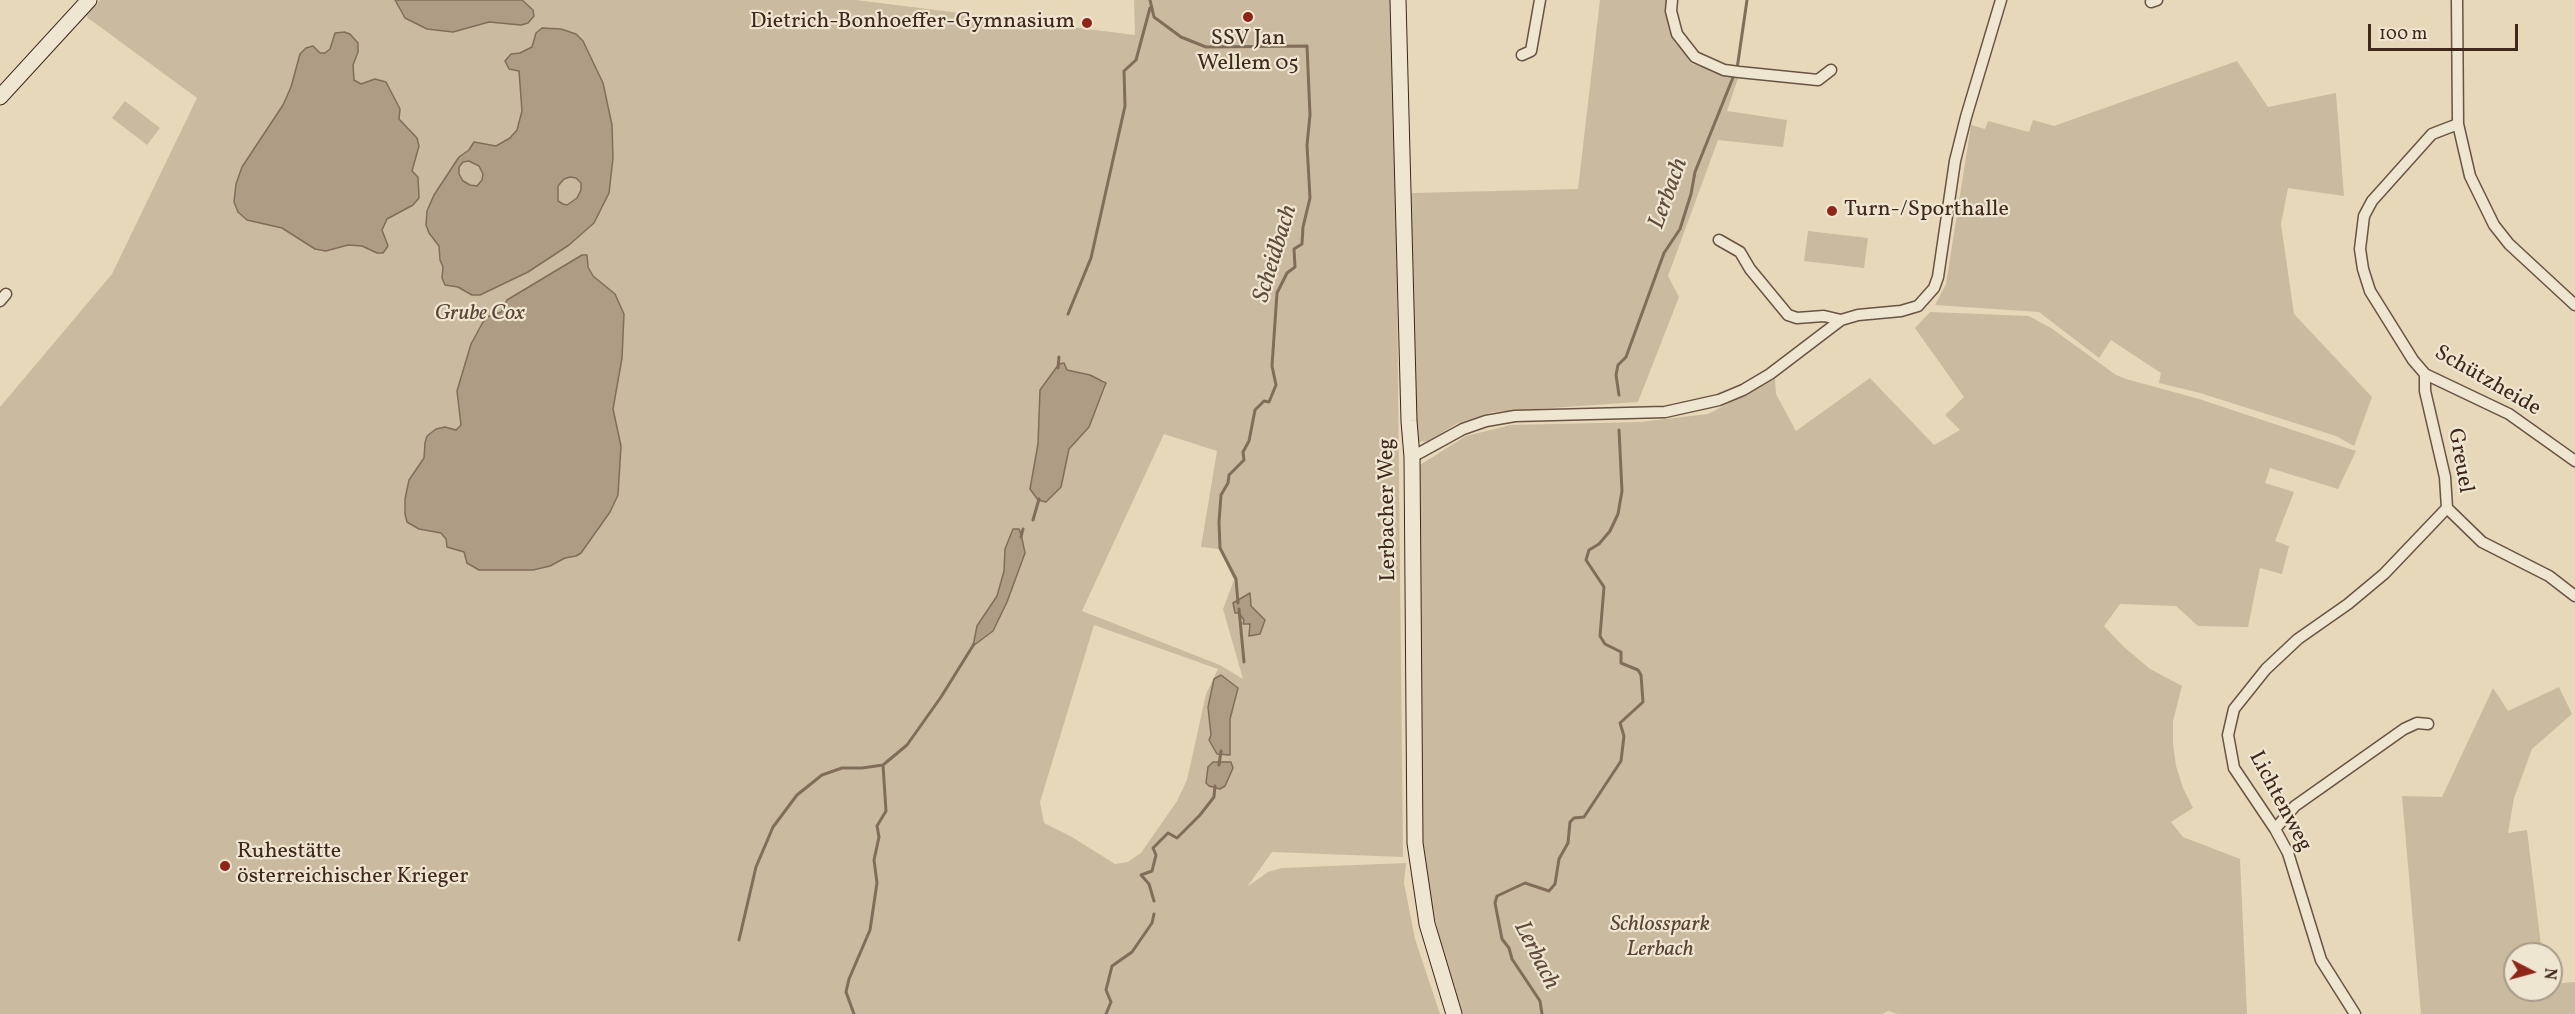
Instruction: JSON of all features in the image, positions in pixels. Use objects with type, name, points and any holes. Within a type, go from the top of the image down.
[{"type":"street","points":[[0,97],[89,0]]},
{"type":"street","name":"Lerbacher Weg","points":[[1398,0],[1409,421],[1412,457],[1417,864],[1427,924],[1454,1014]]},
{"type":"street","points":[[1522,55],[1531,51],[1540,0]]},
{"type":"street","points":[[1672,0],[1671,12],[1677,34],[1695,57],[1724,70],[1818,80],[1831,70]]},
{"type":"street","points":[[1412,457],[1462,429],[1486,421],[1515,416],[1665,412],[1719,400],[1743,390],[1770,374],[1841,320],[1858,315],[1901,311],[1918,306],[1934,288],[1938,278],[1958,150],[2001,0]]},
{"type":"street","points":[[2457,0],[2458,124],[2470,176],[2494,225],[2526,262],[2575,305]]},
{"type":"street","name":"Schützheide","points":[[2458,124],[2432,135],[2405,162],[2372,201],[2364,216],[2361,233],[2363,269],[2370,291],[2413,360],[2425,374],[2510,414],[2575,461]]},
{"type":"street","points":[[1719,240],[1740,252],[1750,269],[1788,315],[1797,318],[1824,316],[1841,320]]},
{"type":"street","name":"Greuel","points":[[2425,374],[2425,391],[2445,477],[2447,508],[2482,542],[2549,576],[2575,596]]},
{"type":"street","name":"Lichtenweg","points":[[2355,1014],[2321,960],[2288,853],[2275,829],[2234,768],[2228,735],[2234,709],[2266,669],[2298,639],[2348,604],[2384,574],[2447,508]]},
{"type":"street","points":[[2275,829],[2295,806],[2404,729],[2417,723],[2428,724]]},
{"type":"green space","name":"Grube Cox","points":[[100,0],[856,0],[1135,35],[1134,0],[1394,0],[1403,857],[1272,852],[1247,887],[1268,872],[1282,868],[1406,863],[1404,883],[1415,939],[1440,1014],[0,1014],[0,407],[112,274],[197,98],[86,15]],"holes":[[[1064,363],[1067,370],[1104,380],[1106,383],[1089,427],[1068,449],[1066,467],[1030,489],[1038,444],[1040,390]],[[1164,434],[1217,451],[1201,547],[1219,549],[1234,580],[1223,609],[1243,679],[1220,665],[1082,611]],[[1005,549],[1007,602],[977,626],[997,596],[1004,571]],[[1094,625],[1218,669],[1206,694],[1187,780],[1177,801],[1141,853],[1128,862],[1115,864],[1072,837],[1044,823],[1040,802]],[[1238,688],[1230,719],[1230,755],[1218,754],[1209,740],[1211,735],[1208,707]],[[1213,762],[1231,762],[1220,789],[1209,786]]]},
{"type":"green space","points":[[1600,0],[1667,0],[1669,25],[1692,64],[1738,78],[1727,111],[1787,120],[1783,147],[1718,140],[1668,276],[1679,297],[1638,402],[1492,412],[1456,424],[1428,441],[1418,442],[1415,439],[1411,193],[1578,189]]},
{"type":"green space","points":[[2237,61],[2268,107],[2336,93],[2344,196],[2288,188],[2281,224],[2294,314],[2372,397],[2354,446],[2336,436],[2200,393],[2159,383],[2161,373],[2111,340],[2099,358],[2039,312],[1935,305],[1946,284],[1971,125],[1985,129],[1988,121],[2029,132],[2033,120],[2054,126]]},
{"type":"green space","points":[[125,101],[160,128],[147,145],[112,118]]},
{"type":"green space","points":[[1808,231],[1868,238],[1864,268],[1804,261]]},
{"type":"green space","name":"Schlosspark Lerbach","points":[[1930,312],[2029,316],[2051,328],[2116,375],[2199,399],[2356,451],[2338,489],[2270,468],[2265,483],[2294,492],[2275,541],[2289,546],[2282,574],[2260,568],[2248,627],[2198,626],[2176,606],[2120,604],[2104,626],[2150,669],[2182,686],[2173,721],[2173,744],[2176,766],[2193,808],[2171,822],[2183,837],[2240,859],[2247,1014],[1898,1014],[1888,1011],[1882,1014],[1463,1014],[1445,962],[1422,864],[1420,465],[1466,436],[1511,425],[1640,422],[1708,414],[1775,379],[1776,394],[1796,431],[1870,378],[1934,445],[1960,430],[1945,415],[1964,397],[1915,328]]},
{"type":"green space","points":[[2559,687],[2572,714],[2532,749],[2514,798],[2508,833],[2527,830],[2541,942],[2503,942],[2503,1002],[2563,1002],[2563,983],[2575,982],[2575,1014],[2421,1014],[2402,796],[2442,797],[2493,688],[2508,711]]},
{"type":"shaded area","points":[[395,0],[522,0],[533,10],[534,16],[528,23],[521,25],[489,22],[453,32],[427,29],[405,18]]},
{"type":"shaded area","points":[[542,28],[561,29],[576,34],[583,41],[603,83],[612,125],[613,158],[609,193],[594,223],[569,245],[528,272],[480,295],[472,295],[458,287],[445,285],[442,278],[443,267],[439,246],[426,225],[427,211],[434,195],[459,157],[469,150],[474,142],[496,146],[510,138],[517,130],[522,111],[519,71],[509,69],[505,61],[511,54],[520,53],[532,47],[536,33]],"holes":[[[469,161],[479,166],[483,174],[477,186],[463,181],[459,174],[459,167],[463,162]],[[576,178],[581,183],[581,190],[577,198],[567,205],[558,201],[558,186],[564,179]]]},
{"type":"shaded area","points":[[335,33],[350,34],[358,43],[358,52],[353,65],[354,80],[361,84],[375,79],[386,82],[400,109],[399,119],[417,138],[419,146],[412,171],[418,177],[419,198],[413,205],[387,219],[382,230],[388,246],[383,253],[377,253],[362,246],[348,245],[326,251],[315,249],[282,228],[247,220],[238,212],[234,202],[236,184],[242,167],[283,105],[291,87],[300,54],[306,48],[313,46],[320,53],[325,53],[330,49]]},
{"type":"shaded area","points":[[582,255],[587,255],[588,267],[593,276],[615,294],[624,314],[622,358],[613,409],[621,446],[618,495],[610,512],[581,553],[576,556],[533,570],[479,570],[467,563],[464,552],[447,547],[446,539],[441,533],[419,529],[407,522],[405,499],[409,480],[424,458],[427,436],[436,429],[445,427],[456,430],[461,425],[457,391],[471,344],[483,322],[487,317],[501,312],[507,300]]},
{"type":"shaded area","points":[[1064,363],[1067,370],[1090,375],[1106,383],[1089,427],[1069,449],[1061,487],[1046,502],[1038,500],[1030,489],[1038,444],[1040,390],[1059,364]]},
{"type":"shaded area","points":[[1013,529],[1019,529],[1025,553],[1007,602],[993,631],[973,646],[977,626],[997,596],[1004,571],[1005,549]]},
{"type":"shaded area","points":[[1250,593],[1251,606],[1265,620],[1260,634],[1249,636],[1250,624],[1243,624],[1244,620],[1239,613],[1235,613],[1233,603]]},
{"type":"shaded area","points":[[1221,675],[1238,688],[1230,719],[1230,755],[1217,754],[1209,740],[1211,735],[1208,707],[1214,679]]},
{"type":"shaded area","points":[[1213,762],[1231,762],[1233,768],[1225,786],[1220,789],[1206,783],[1208,767]]},
{"type":"waterway","name":"Scheidbach","points":[[1150,0],[1154,17],[1181,37],[1206,47],[1307,46],[1310,115],[1307,145],[1310,198],[1303,227],[1302,244],[1294,249],[1295,267],[1287,273],[1277,293],[1272,366],[1276,385],[1269,402],[1264,401],[1255,410],[1249,441],[1243,452],[1244,460],[1229,475],[1228,483],[1221,495],[1220,548],[1236,579],[1238,603]]},
{"type":"waterway","name":"Lerbach","points":[[1737,69],[1747,0]]},
{"type":"waterway","points":[[1068,314],[1091,258],[1125,106],[1124,71],[1136,60],[1150,8]]},
{"type":"waterway","name":"Lerbach","points":[[1619,395],[1616,375],[1618,365],[1626,357],[1664,253],[1680,229],[1695,172],[1734,75]]},
{"type":"waterway","points":[[1058,368],[1059,357]]},
{"type":"waterway","name":"Lerbach","points":[[1542,1014],[1540,1001],[1512,959],[1509,948],[1502,939],[1495,903],[1497,896],[1525,883],[1549,891],[1555,884],[1559,859],[1568,843],[1570,822],[1574,818],[1584,817],[1621,761],[1624,736],[1620,723],[1643,702],[1641,675],[1638,670],[1621,663],[1621,652],[1605,644],[1600,636],[1604,587],[1586,560],[1589,550],[1599,544],[1610,531],[1618,514],[1622,491],[1619,430]]},
{"type":"waterway","points":[[1033,520],[1039,499]]},
{"type":"waterway","points":[[1021,537],[1023,529]]},
{"type":"waterway","name":"Scheidbach","points":[[1239,609],[1244,662]]},
{"type":"waterway","points":[[854,1014],[846,992],[849,979],[870,930],[877,883],[874,860],[879,837],[877,826],[886,811],[883,765],[907,745],[974,644]]},
{"type":"waterway","points":[[1219,765],[1221,751]]},
{"type":"waterway","points":[[739,940],[756,867],[773,827],[797,795],[822,775],[842,768],[883,765]]},
{"type":"waterway","points":[[1154,901],[1149,884],[1141,875],[1152,871],[1156,855],[1153,848],[1168,833],[1177,838],[1214,797],[1215,786]]},
{"type":"waterway","points":[[1106,1014],[1111,1002],[1106,990],[1112,966],[1132,952],[1152,923],[1154,914]]},
{"type":"place","name":"SSV Jan Wellem 05","points":[[1248,17]]},
{"type":"place","name":"Dietrich-Bonhoeffer-Gymnasium","points":[[1087,23]]},
{"type":"place","name":"Turn-/Sporthalle","points":[[1832,211]]},
{"type":"place","name":"Ruhestätte österreichischer Krieger","points":[[225,866]]}]
